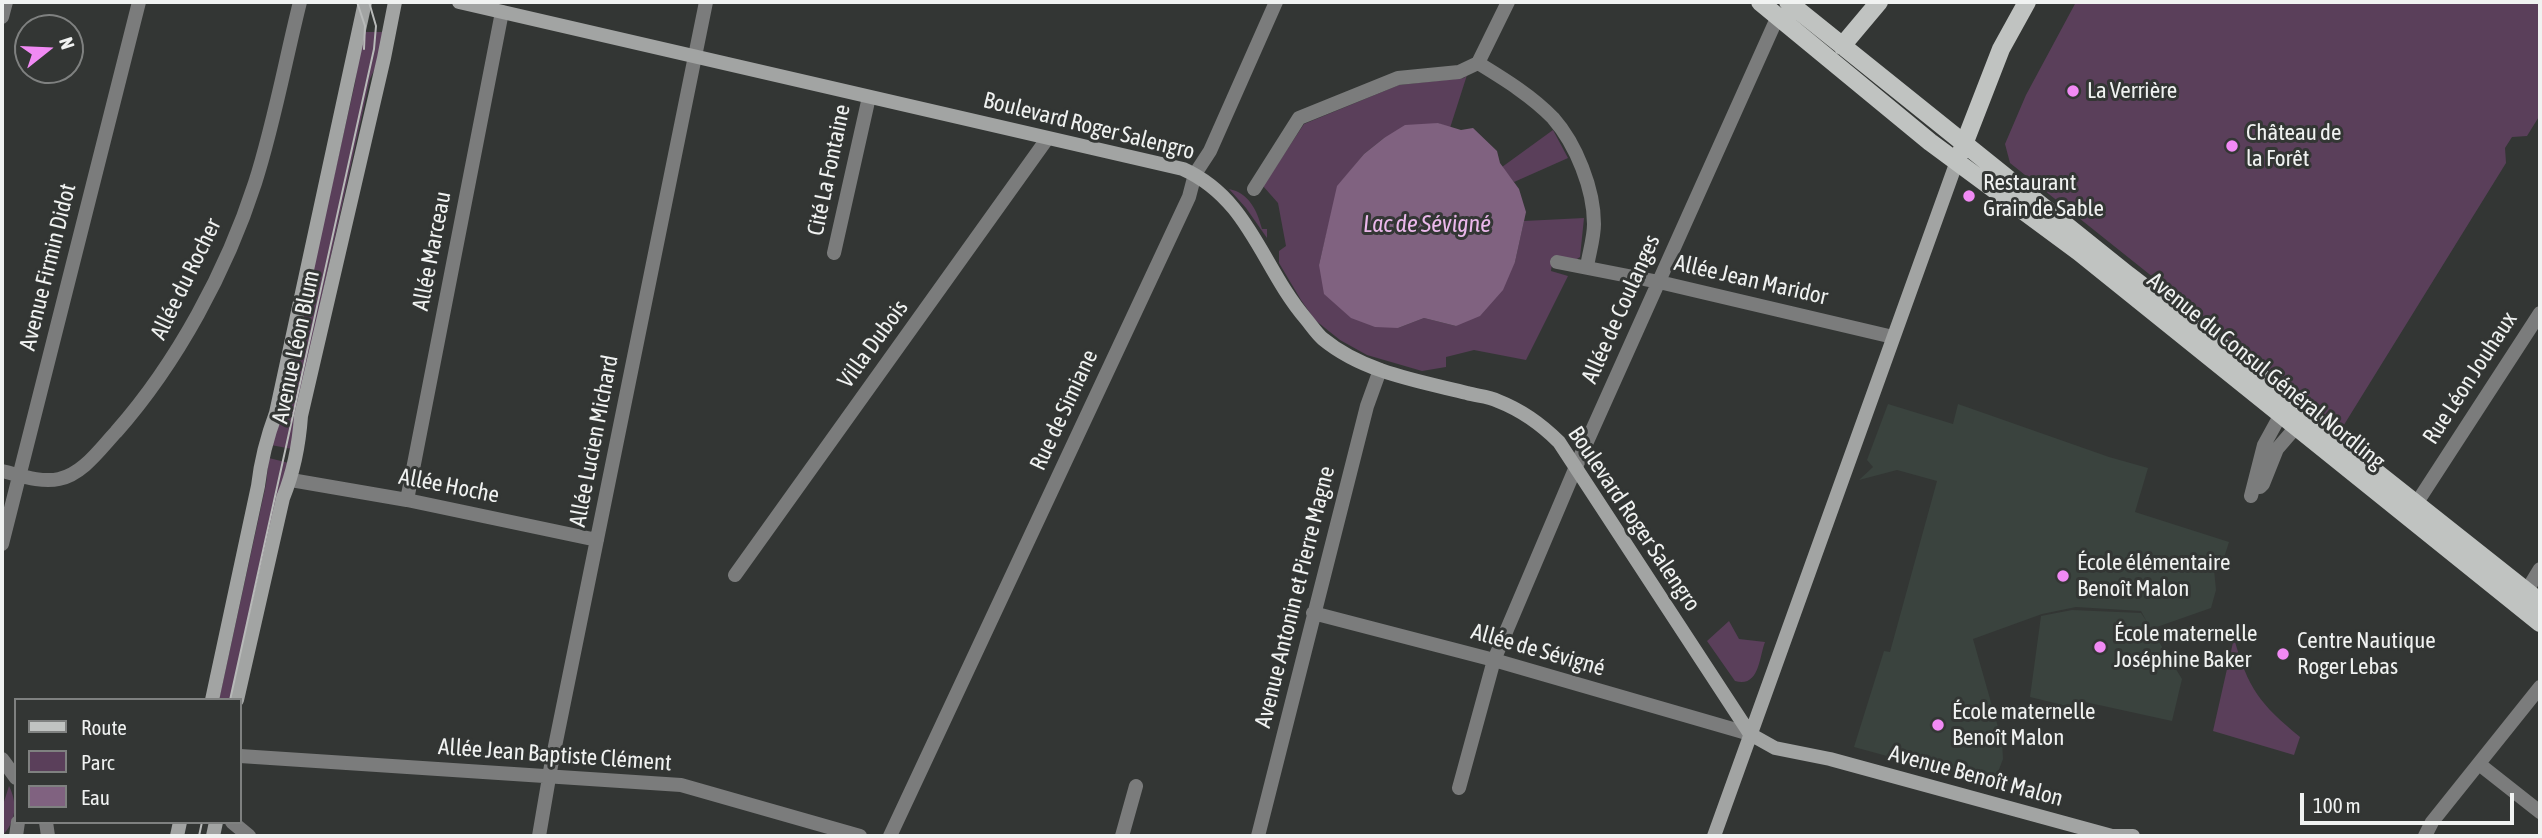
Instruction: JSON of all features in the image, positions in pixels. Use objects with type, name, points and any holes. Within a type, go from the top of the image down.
[{"type":"main road","name":"Avenue Léon Blum","points":[[212,698],[267,435],[276,413],[365,2]]},
{"type":"main road","name":"Avenue Léon Blum","points":[[237,698],[283,498],[299,446],[301,416],[395,2]]},
{"type":"main road","name":"Boulevard Roger Salengro","points":[[459,2],[1183,169],[1195,174],[1224,195],[1240,214],[1297,308],[1322,339],[1380,370],[1495,399],[1519,411],[1559,442],[1750,734]]},
{"type":"main road","points":[[1760,2],[1783,9],[1838,66],[1865,88],[1879,89],[1949,146],[1964,144]]},
{"type":"main road","points":[[1838,66],[1842,46],[1879,2]]},
{"type":"main road","points":[[1714,836],[1957,162],[2001,49],[2027,2]]},
{"type":"main road","name":"Avenue du Consul Général Nordling","points":[[1783,9],[1842,46],[2278,390],[2533,597]]},
{"type":"main road","name":"Avenue du Consul Général Nordling","points":[[1865,88],[1924,138],[2037,220],[2540,623]]},
{"type":"main road","name":"Avenue Benoît Malon","points":[[1750,734],[1778,738],[1814,750],[1829,759],[2112,836],[2133,836]]},
{"type":"street","points":[[2,17],[6,2]]},
{"type":"street","name":"Avenue Firmin Didot","points":[[2,544],[139,2]]},
{"type":"street","name":"Allée du Rocher","points":[[2,471],[50,479],[72,474],[90,460],[138,407],[169,364],[218,271],[256,181],[300,2]]},
{"type":"street","name":"Allée Lucien Michard","points":[[540,836],[706,2]]},
{"type":"street","name":"Rue de Simiane","points":[[890,836],[1189,197],[1195,174],[1210,151],[1276,2]]},
{"type":"street","points":[[1254,189],[1299,118],[1398,78],[1459,72],[1478,63],[1508,2]]},
{"type":"street","name":"Allée de Coulanges","points":[[1459,788],[1494,660],[1658,282],[1783,9]]},
{"type":"street","name":"Allée Marceau","points":[[407,500],[502,12]]},
{"type":"street","points":[[1478,63],[1508,81],[1553,119],[1575,152],[1588,188],[1594,224],[1587,267]]},
{"type":"street","name":"Cité La Fontaine","points":[[834,253],[869,97]]},
{"type":"street","name":"Villa Dubois","points":[[735,575],[1047,139]]},
{"type":"street","name":"Allée Jean Maridor","points":[[1557,262],[1658,282],[1893,337]]},
{"type":"street","name":"Rue Léon Jouhaux","points":[[2416,503],[2540,313]]},
{"type":"street","name":"Avenue Antonin et Pierre Magne","points":[[1258,836],[1367,406],[1380,370]]},
{"type":"street","points":[[2281,414],[2264,445],[2251,496],[2263,484],[2277,449],[2296,427]]},
{"type":"street","name":"Allée Hoche","points":[[290,480],[407,500],[597,540]]},
{"type":"street","points":[[2533,597],[2540,569]]},
{"type":"street","name":"Allée de Sévigné","points":[[1313,613],[1494,660],[1750,734]]},
{"type":"street","points":[[2425,836],[2432,822],[2540,687]]},
{"type":"street","name":"Allée Jean Baptiste Clément","points":[[242,756],[681,785],[860,836]]},
{"type":"street","points":[[2,759],[14,775]]},
{"type":"street","points":[[2479,764],[2540,812]]},
{"type":"street","points":[[1122,836],[1136,786]]},
{"type":"street","points":[[234,824],[249,836]]},
{"type":"shaded area","name":"École élémentaire Benoît Malon","points":[[1888,404],[1953,424],[1958,404],[2148,468],[2135,512],[2229,542],[2222,564],[2214,569],[2216,590],[2211,608],[2151,629],[2182,679],[2172,721],[2076,700],[2071,707],[2030,697],[2041,616],[2072,610],[2141,613],[2147,622],[2141,611],[2076,607],[2042,614],[1973,639],[2002,741],[2003,759],[1993,785],[1854,747],[1884,651],[1890,652],[1937,481],[1897,470],[1859,480],[1873,467],[1867,460]]},
{"type":"green space","points":[[2076,2],[2540,2],[2540,115],[2527,136],[2512,137],[2505,148],[2506,163],[2342,428],[2010,163],[2005,144],[2026,95]]},
{"type":"green space","points":[[363,32],[384,32],[378,62],[370,79],[294,423],[292,449],[271,445],[279,420],[355,83]]},
{"type":"green space","points":[[1467,75],[1450,128],[1438,123],[1384,138],[1364,154],[1338,186],[1319,265],[1398,328],[1424,318],[1456,326],[1515,262],[1524,221],[1584,218],[1580,257],[1574,261],[1553,256],[1551,271],[1568,276],[1526,360],[1474,350],[1446,357],[1446,367],[1422,371],[1367,355],[1340,340],[1315,320],[1279,263],[1279,251],[1286,246],[1278,203],[1263,186],[1304,124],[1399,85],[1464,78]]},
{"type":"green space","points":[[1553,130],[1568,158],[1514,182],[1502,167]]},
{"type":"green space","points":[[1229,189],[1242,194],[1251,203],[1262,229],[1267,229],[1267,238],[1246,208]]},
{"type":"green space","points":[[269,458],[289,463],[233,698],[219,698],[266,484]]},
{"type":"green space","points":[[1729,621],[1739,639],[1765,642],[1757,670],[1749,680],[1743,682],[1735,681],[1707,641]]},
{"type":"green space","points":[[2234,638],[2250,683],[2257,694],[2275,715],[2300,737],[2294,755],[2213,731]]},
{"type":"green space","points":[[9,786],[14,799],[14,812],[7,831],[2,836],[2,808]]},
{"type":"water","name":"Lac de Sévigné","points":[[1438,123],[1461,130],[1473,128],[1497,151],[1500,163],[1519,189],[1526,212],[1515,262],[1503,290],[1480,316],[1456,326],[1424,318],[1398,328],[1375,327],[1351,318],[1324,294],[1319,265],[1337,186],[1364,154],[1384,138],[1405,125]]},
{"type":"tram line","points":[[357,2],[365,26],[364,49]]},
{"type":"tram line","points":[[230,698],[374,49],[376,26],[369,2]]},
{"type":"tram line","points":[[199,836],[202,824]]},
{"type":"place","name":"La Verrière","points":[[2073,91]]},
{"type":"place","name":"Château de la Forêt","points":[[2232,146]]},
{"type":"place","name":"Restaurant Grain de Sable","points":[[1969,196]]},
{"type":"place","name":"École élémentaire Benoît Malon","points":[[2063,576]]},
{"type":"place","name":"École maternelle Joséphine Baker","points":[[2100,647]]},
{"type":"place","name":"Centre Nautique Roger Lebas","points":[[2283,654]]},
{"type":"place","name":"École maternelle Benoît Malon","points":[[1938,725]]}]
